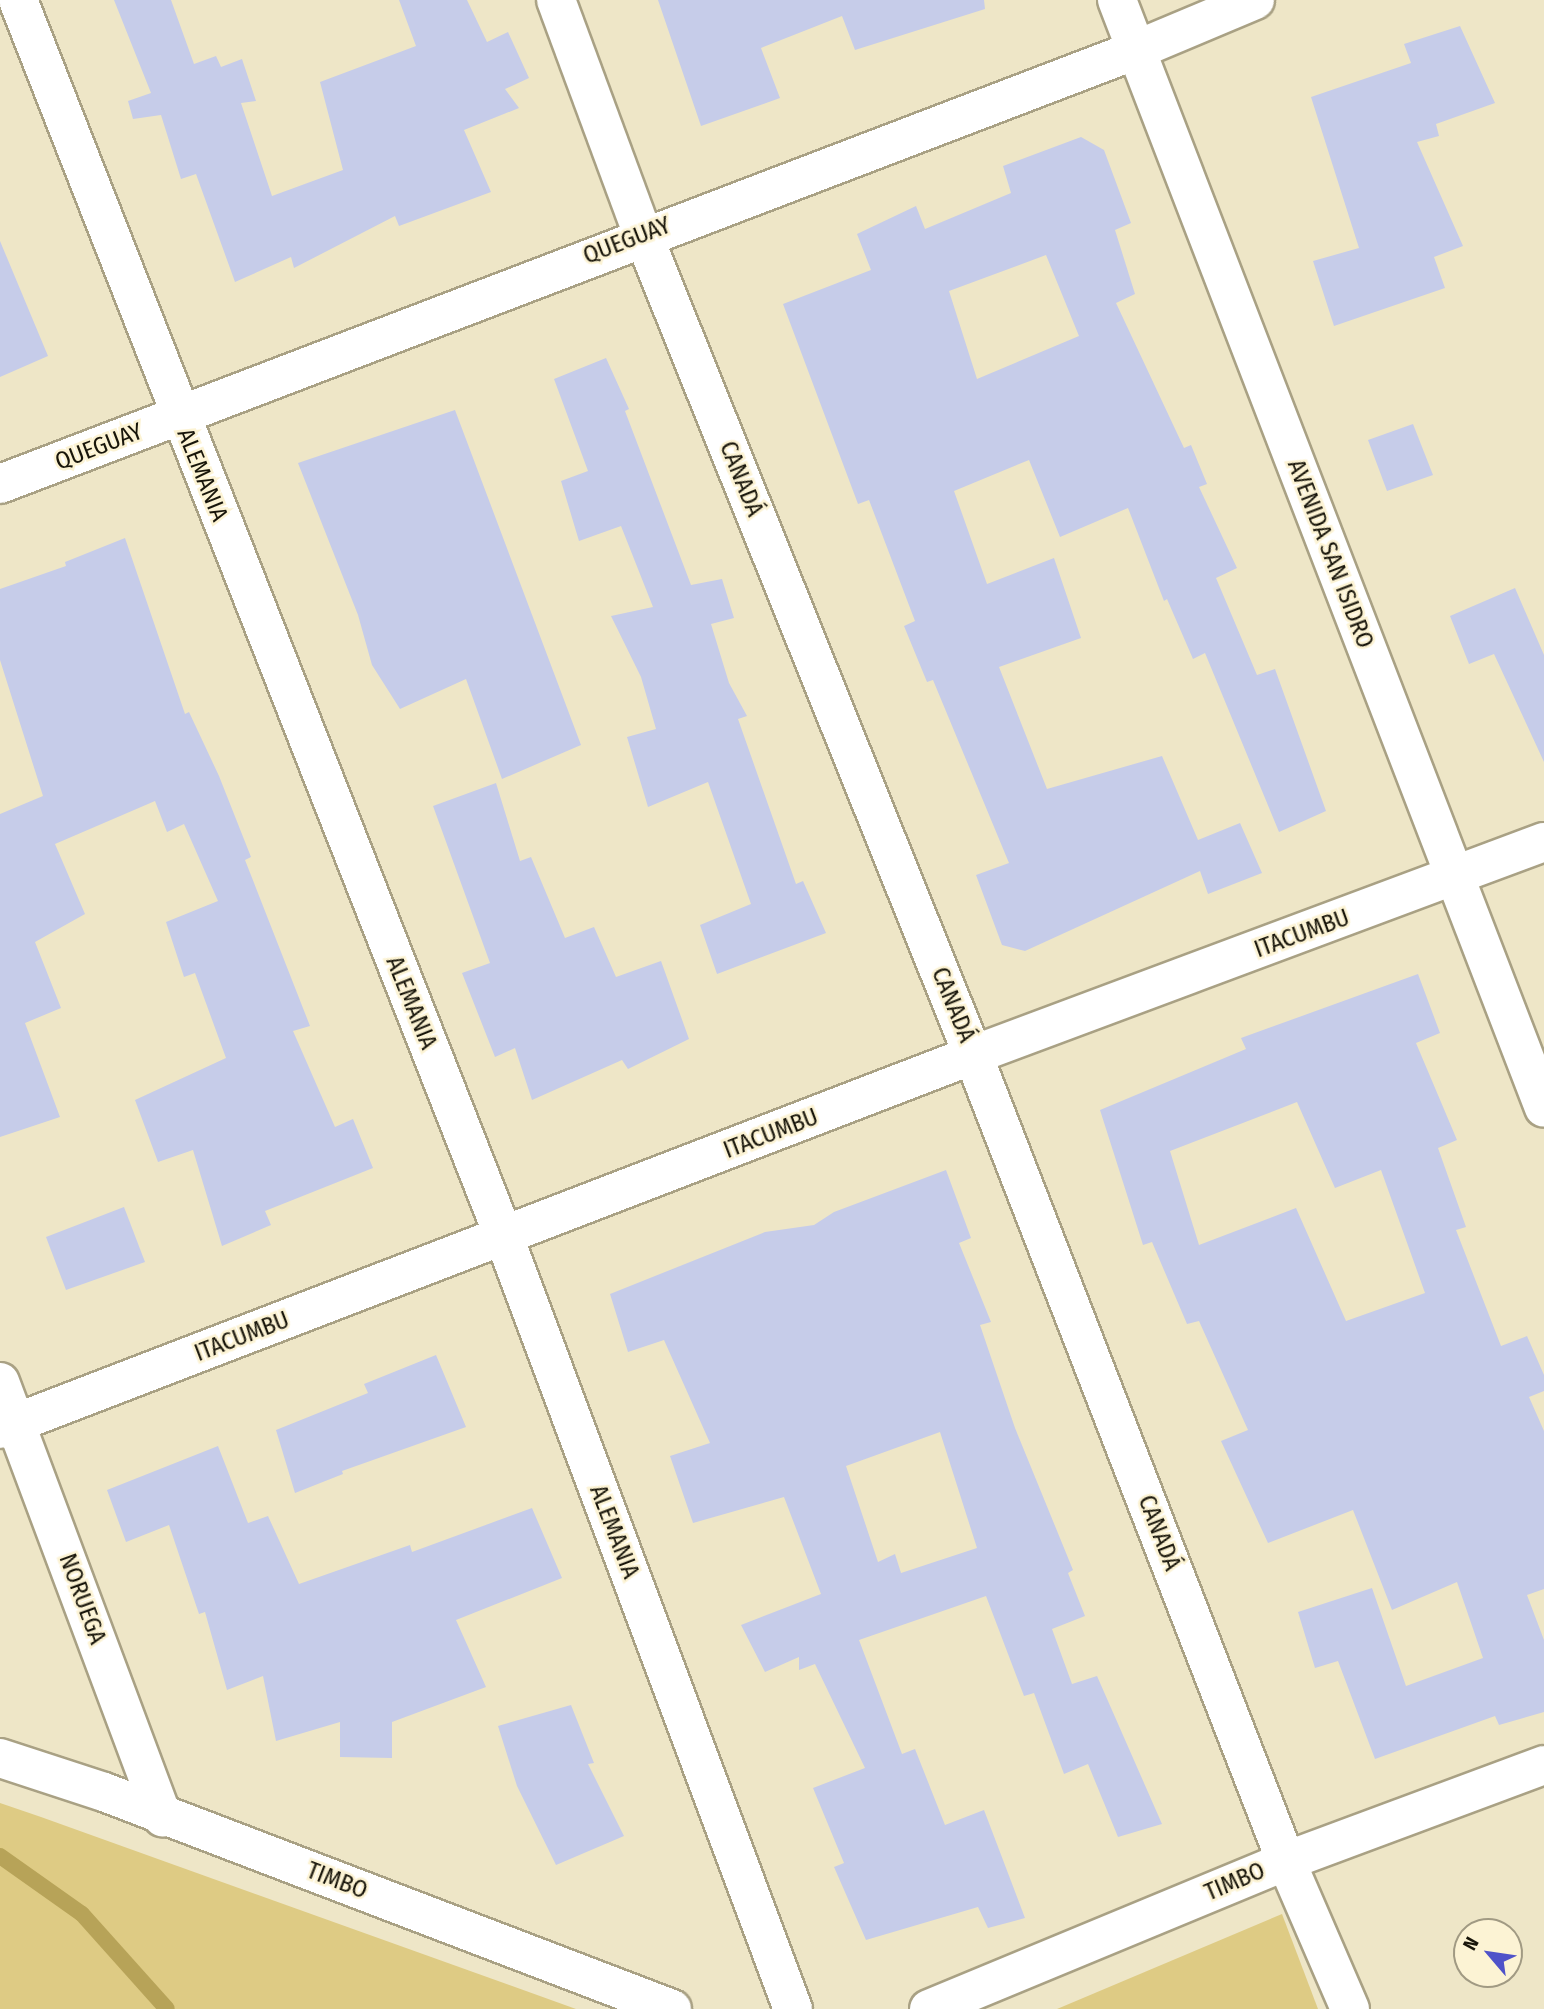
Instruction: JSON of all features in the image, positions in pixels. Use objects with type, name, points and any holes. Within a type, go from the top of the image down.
[{"type":"street","name":"ALEMANIA","points":[[18,0],[178,417],[504,1237],[793,2009]]},
{"type":"street","name":"CANADÁ","points":[[556,0],[643,235],[974,1055],[1286,1861],[1350,2009]]},
{"type":"street","name":"AVENIDA SAN ISIDRO","points":[[1116,0],[1544,1108]]},
{"type":"street","name":"QUEGUAY","points":[[0,484],[643,235],[1136,50],[1255,0]]},
{"type":"street","name":"ITACUMBU","points":[[8,1426],[974,1055],[1544,842]]},
{"type":"street","name":"NORUEGA","points":[[0,1382],[8,1426],[163,1817]]},
{"type":"street","name":"TIMBO","points":[[0,1758],[672,2009]]},
{"type":"street","name":"TIMBO","points":[[929,2009],[1286,1861],[1544,1765]]},
{"type":"shaded area","points":[[0,1803],[41,1817],[576,2009],[0,2009]]},
{"type":"shaded area","points":[[1282,1914],[1318,2009],[1057,2009]]},
{"type":"building","points":[[114,0],[171,0],[194,64],[216,56],[221,67],[242,59],[256,101],[241,103],[272,196],[343,170],[320,82],[416,46],[399,0],[467,0],[487,42],[508,32],[529,78],[505,89],[519,108],[464,130],[491,192],[399,226],[395,216],[294,268],[291,257],[235,282],[196,174],[181,179],[161,115],[133,119],[128,101],[151,93]]},
{"type":"building","points":[[658,0],[984,0],[985,9],[855,50],[842,16],[761,48],[780,98],[701,126]]},
{"type":"building","points":[[1460,26],[1495,103],[1436,124],[1439,136],[1417,142],[1463,246],[1434,257],[1445,288],[1334,326],[1313,261],[1359,248],[1311,97],[1411,63],[1404,44]]},
{"type":"building","points":[[1081,137],[1104,150],[1131,223],[1115,230],[1135,294],[1116,303],[1184,448],[1191,445],[1207,484],[1199,487],[1237,568],[1216,578],[1257,675],[1275,669],[1326,811],[1279,832],[1205,653],[1193,659],[1167,599],[1164,601],[1128,508],[1060,537],[1029,460],[954,491],[987,584],[1054,558],[1081,638],[999,667],[1047,789],[1162,756],[1198,840],[1240,823],[1262,873],[1208,894],[1200,871],[1025,951],[1002,945],[976,875],[1009,863],[933,680],[927,682],[904,626],[915,621],[869,500],[858,504],[783,304],[871,270],[857,234],[916,206],[925,229],[1011,193],[1003,166]],"holes":[[[1046,255],[1079,336],[977,379],[949,291]]]},
{"type":"building","points":[[0,241],[48,356],[0,377]]},
{"type":"building","points":[[606,358],[629,409],[625,411],[691,585],[722,579],[734,618],[711,624],[729,683],[747,716],[738,719],[796,884],[803,881],[826,933],[717,974],[700,925],[751,904],[708,782],[648,807],[627,737],[656,729],[641,677],[611,616],[653,607],[621,526],[579,541],[561,481],[588,471],[554,379]]},
{"type":"building","points":[[455,410],[581,745],[502,779],[466,679],[400,709],[372,665],[358,615],[298,463]]},
{"type":"building","points":[[1413,424],[1433,475],[1387,491],[1368,440]]},
{"type":"building","points":[[125,538],[185,714],[189,712],[219,776],[251,857],[245,860],[310,1026],[293,1031],[335,1127],[353,1119],[373,1168],[265,1211],[271,1225],[222,1246],[193,1150],[158,1162],[135,1100],[226,1058],[195,973],[184,977],[166,922],[218,901],[184,824],[167,832],[155,801],[55,844],[85,914],[35,942],[61,1008],[25,1023],[60,1117],[0,1137],[0,814],[43,796],[0,660],[0,589],[66,566],[65,562]]},
{"type":"building","points":[[1515,588],[1544,655],[1544,762],[1494,654],[1469,664],[1450,616]]},
{"type":"building","points":[[496,783],[520,861],[531,857],[565,938],[594,927],[616,977],[661,961],[689,1039],[628,1069],[622,1060],[532,1100],[515,1048],[495,1057],[462,973],[490,963],[433,806]]},
{"type":"building","points":[[1418,974],[1440,1033],[1416,1043],[1457,1140],[1438,1148],[1466,1227],[1456,1230],[1501,1346],[1527,1336],[1544,1375],[1544,1391],[1529,1397],[1544,1431],[1544,1589],[1527,1595],[1544,1640],[1544,1712],[1499,1725],[1495,1716],[1375,1759],[1338,1661],[1315,1668],[1298,1612],[1372,1588],[1406,1686],[1483,1658],[1457,1582],[1392,1610],[1353,1510],[1268,1543],[1221,1441],[1248,1430],[1199,1321],[1187,1324],[1152,1242],[1143,1245],[1100,1110],[1246,1049],[1241,1038]],"holes":[[[1297,1102],[1335,1188],[1381,1170],[1425,1293],[1346,1321],[1296,1208],[1199,1245],[1170,1151]]]},
{"type":"building","points":[[946,1170],[971,1238],[959,1243],[991,1322],[980,1325],[1015,1428],[1073,1570],[1068,1573],[1085,1616],[1052,1629],[1072,1684],[1097,1676],[1162,1824],[1118,1837],[1088,1764],[1064,1774],[1034,1693],[1024,1696],[986,1596],[859,1640],[902,1754],[915,1749],[945,1825],[984,1810],[1025,1918],[988,1928],[978,1907],[866,1940],[834,1867],[844,1863],[813,1788],[865,1768],[815,1664],[799,1670],[799,1657],[765,1672],[741,1625],[821,1594],[784,1497],[693,1523],[670,1456],[710,1443],[664,1340],[628,1352],[610,1294],[765,1232],[814,1225],[834,1212]],"holes":[[[940,1432],[977,1548],[901,1573],[895,1554],[878,1562],[846,1466]]]},
{"type":"building","points":[[124,1207],[145,1262],[66,1290],[46,1237]]},
{"type":"building","points":[[436,1355],[466,1427],[342,1471],[343,1474],[295,1493],[276,1430],[368,1393],[364,1384]]},
{"type":"building","points":[[218,1446],[248,1523],[268,1516],[299,1584],[410,1545],[412,1552],[532,1508],[562,1578],[456,1620],[486,1687],[392,1722],[392,1758],[340,1757],[340,1722],[276,1741],[263,1676],[227,1690],[205,1612],[199,1614],[169,1525],[126,1542],[107,1490]]},
{"type":"building","points":[[571,1705],[594,1763],[588,1764],[624,1836],[556,1865],[517,1786],[498,1726]]},
{"type":"waterway","points":[[0,1856],[82,1914],[167,2009]]}]
